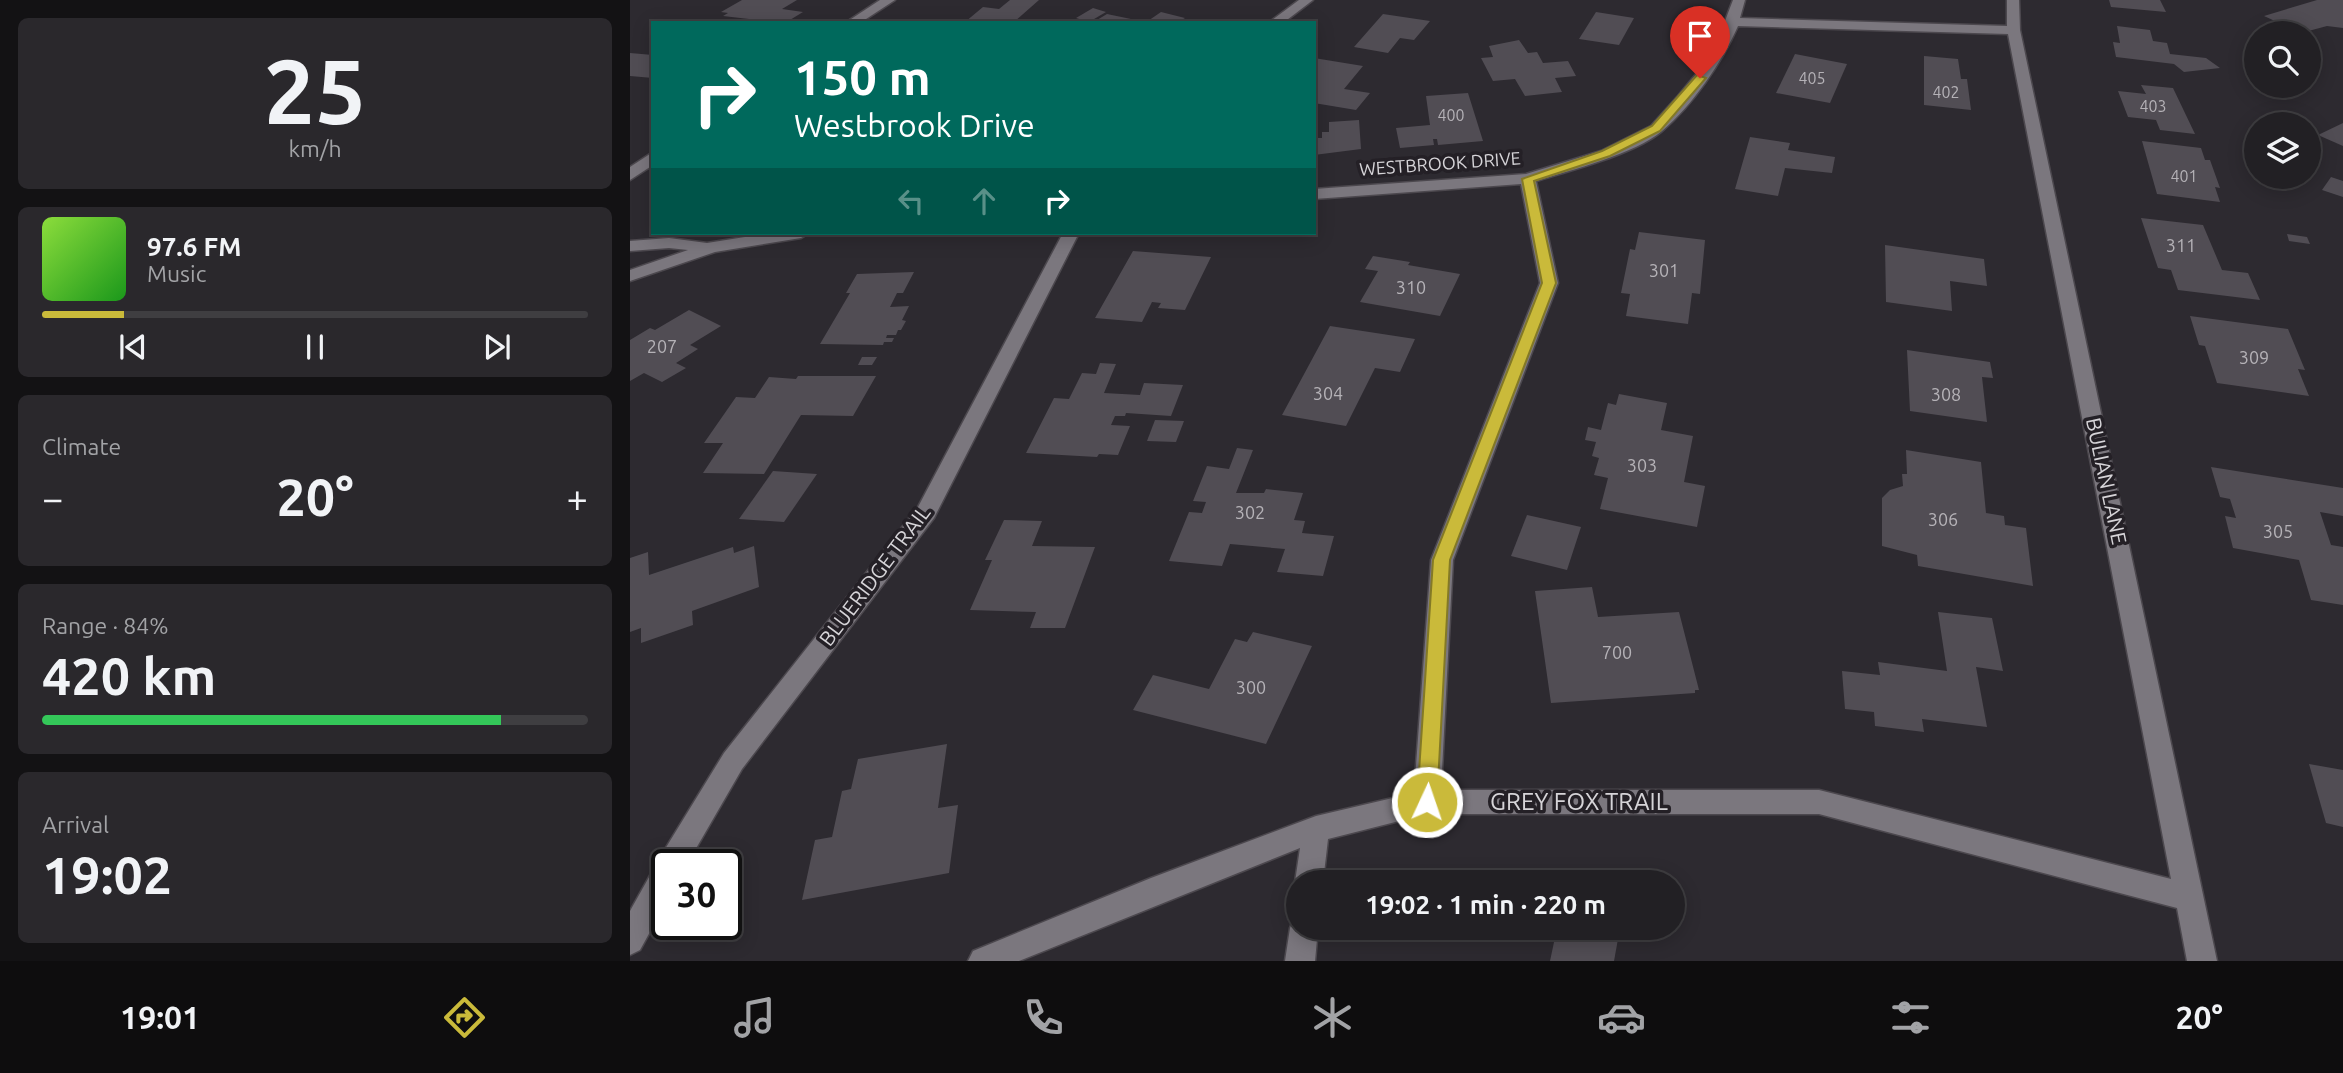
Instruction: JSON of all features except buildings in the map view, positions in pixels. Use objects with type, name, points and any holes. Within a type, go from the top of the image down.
[{"type":"street","points":[[854,21],[889,0]]},
{"type":"street","points":[[1277,21],[1307,0]]},
{"type":"street","name":"WESTBROOK DRIVE","points":[[1316,194],[1528,179],[1606,154],[1656,129],[1718,56],[1733,22],[1739,0]]},
{"type":"street","name":"BULIAN LANE","points":[[2013,0],[2014,30],[2202,961]]},
{"type":"street","points":[[1733,22],[2014,30]]},
{"type":"street","points":[[630,175],[651,158]]},
{"type":"street","points":[[1427,802],[1442,560],[1549,283],[1528,179]]},
{"type":"street","points":[[630,276],[712,247],[788,235]]},
{"type":"street","name":"BLUERIDGE TRAIL","points":[[681,849],[733,761],[926,512],[1070,235]]},
{"type":"street","points":[[630,246],[669,243],[712,247]]},
{"type":"street","name":"GREY FOX TRAIL","points":[[983,961],[1316,829],[1427,802],[1819,802],[2191,898]]},
{"type":"street","points":[[1311,870],[1316,829]]},
{"type":"street","points":[[630,940],[651,902]]},
{"type":"street","points":[[1300,961],[1303,940]]},
{"type":"route","points":[[1427,802],[1442,560],[1549,283],[1528,179],[1606,154],[1656,129],[1700,78]]}]
